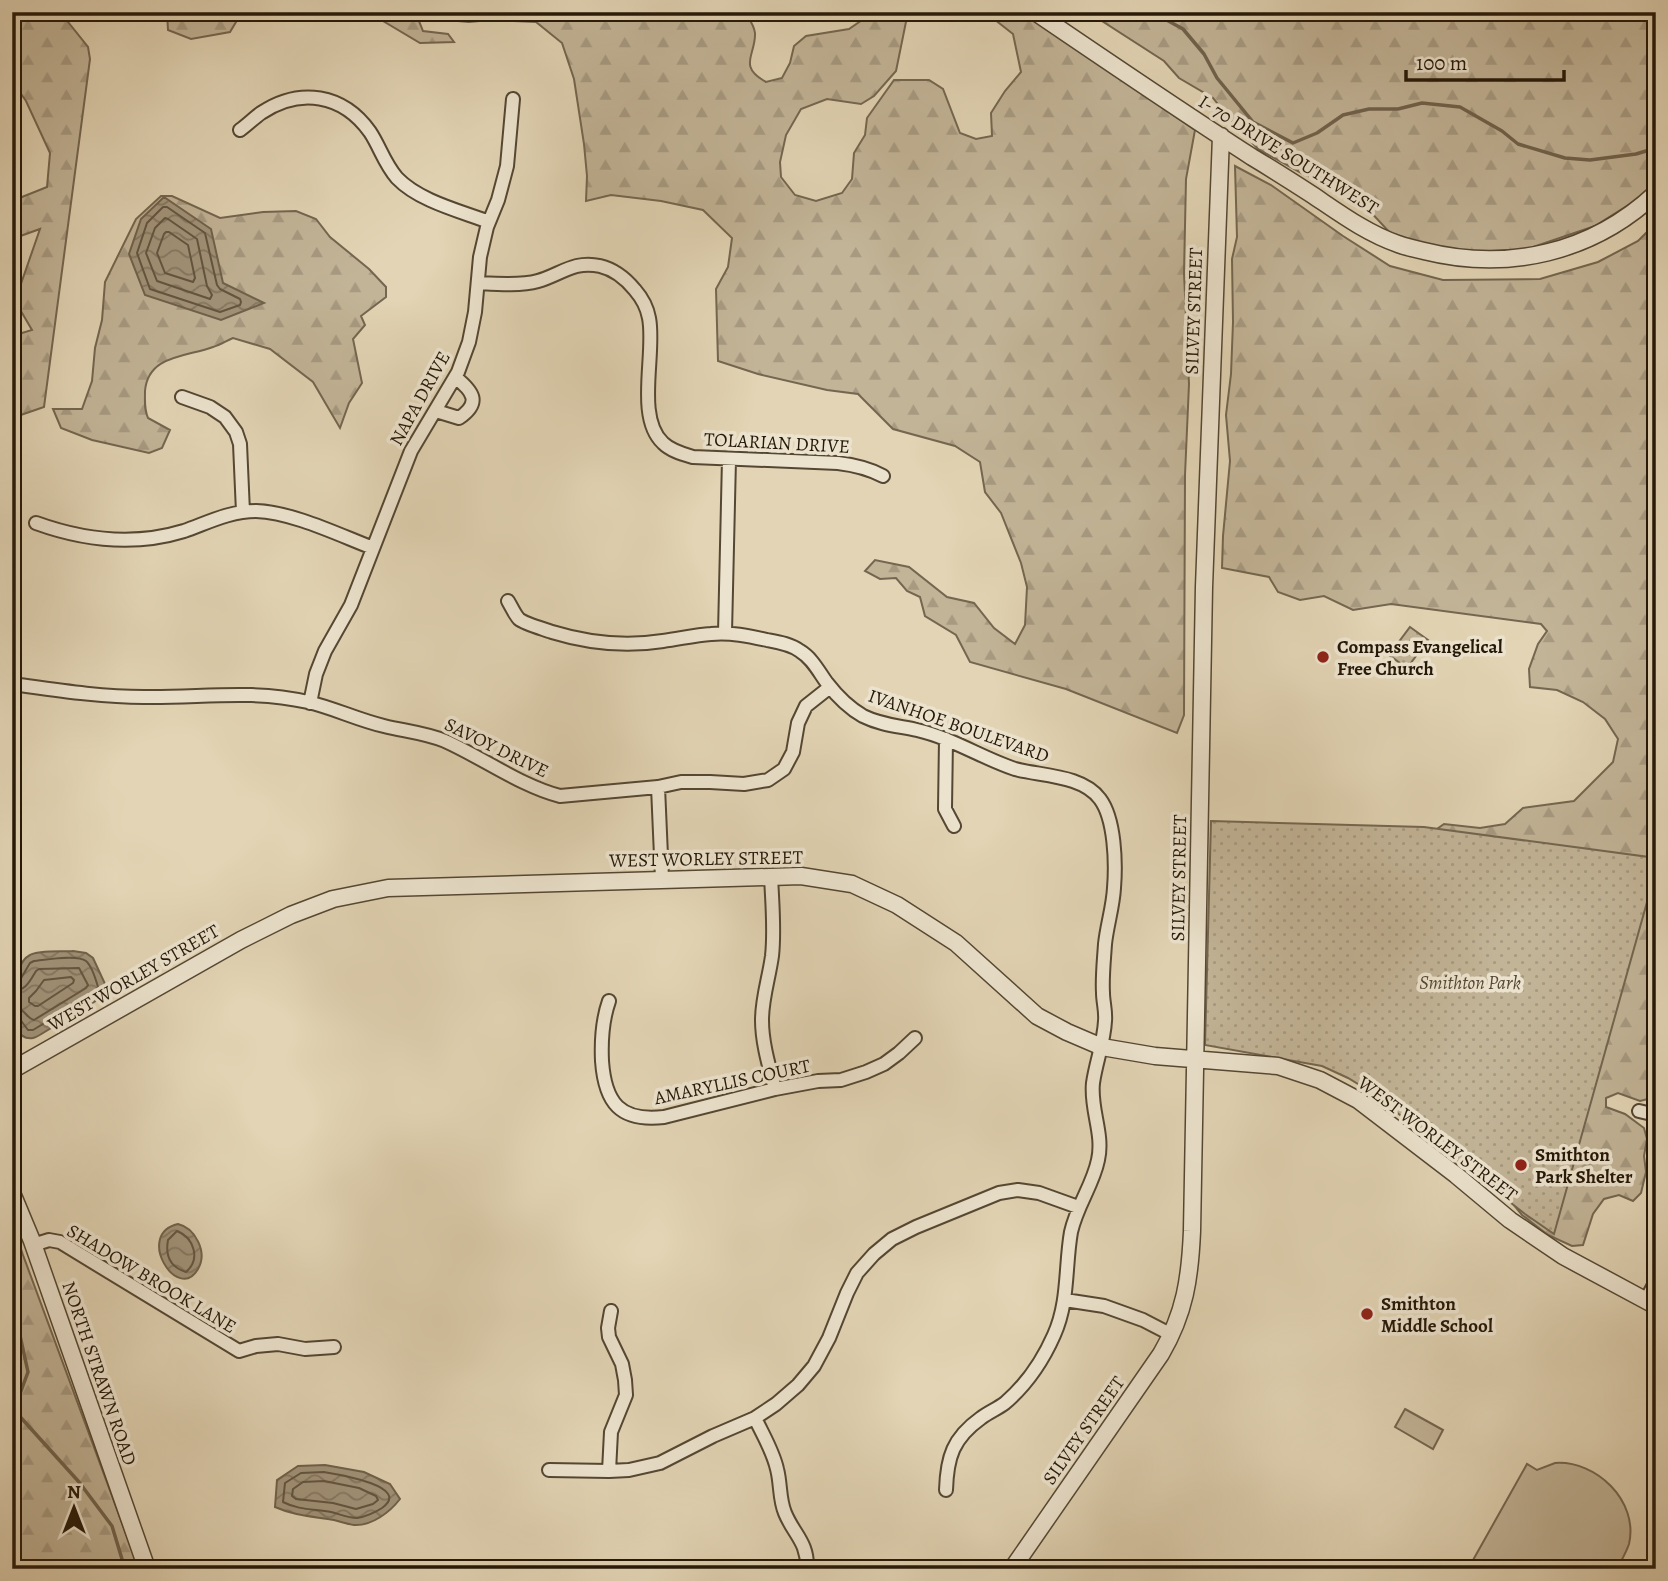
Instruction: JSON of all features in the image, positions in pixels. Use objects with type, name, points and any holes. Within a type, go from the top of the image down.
[{"type":"street","name":"I- 70 DRIVE SOUTHWEST","points":[[1035,12],[1355,224],[1398,244],[1448,257],[1493,260],[1526,258],[1575,245],[1609,229],[1656,194]]},
{"type":"street","points":[[240,130],[263,112],[288,100],[312,97],[338,103],[358,116],[398,178],[418,195],[489,222]]},
{"type":"street","name":"NAPA DRIVE","points":[[310,703],[316,674],[325,650],[351,605],[411,451],[455,377],[469,342],[479,283],[480,257],[507,166],[513,99]]},
{"type":"street","name":"SILVEY STREET","points":[[1012,1569],[1161,1354],[1172,1335],[1184,1301],[1190,1270],[1203,587],[1220,136]]},
{"type":"street","name":"TOLARIAN DRIVE","points":[[479,283],[537,281],[582,264],[600,266],[616,273],[643,299],[649,315],[649,416],[655,433],[664,444],[693,457],[858,465],[883,476]]},
{"type":"street","points":[[436,411],[459,418],[470,411],[473,400],[468,387],[455,377]]},
{"type":"street","points":[[182,397],[210,407],[225,417],[236,432],[240,444],[243,512]]},
{"type":"street","points":[[725,633],[729,459]]},
{"type":"street","points":[[36,523],[78,536],[133,540],[180,532],[243,512],[267,512],[286,516],[373,548]]},
{"type":"street","name":"IVANHOE BOULEVARD","points":[[508,601],[519,619],[560,634],[600,643],[638,644],[725,633],[790,645],[803,652],[849,707],[866,717],[886,725],[918,730],[946,739],[993,761],[1018,769],[1085,786],[1099,798],[1108,816],[1114,852],[1114,889],[1105,939],[1102,989],[1105,1019],[1102,1047],[1093,1082],[1093,1102],[1100,1139],[1099,1156],[1094,1175],[1078,1207],[1068,1249],[1065,1300],[1059,1325],[1044,1357],[1020,1388],[1004,1404],[981,1418],[955,1443],[947,1469],[946,1490]]},
{"type":"street","name":"SAVOY DRIVE","points":[[12,684],[98,695],[141,697],[250,694],[278,696],[441,739],[545,792],[560,796],[658,788],[681,782],[744,785],[768,780],[784,769],[793,752],[798,723],[806,706],[830,687]]},
{"type":"street","points":[[946,739],[945,809],[954,826]]},
{"type":"street","points":[[658,788],[662,879]]},
{"type":"street","points":[[771,875],[773,941],[762,1022],[764,1046],[775,1088]]},
{"type":"street","name":"WEST WORLEY STREET","points":[[12,1070],[241,940],[291,915],[333,899],[388,888],[802,876],[852,884],[897,905],[956,943],[1037,1016],[1102,1047],[1136,1053],[1278,1066],[1320,1080],[1358,1100],[1510,1220],[1563,1256],[1651,1303]]},
{"type":"street","name":"AMARYLLIS COURT","points":[[610,1001],[603,1020],[603,1077],[608,1093],[617,1106],[630,1115],[646,1119],[664,1117],[775,1088],[841,1080],[884,1064],[915,1038]]},
{"type":"street","points":[[1639,1111],[1656,1115]]},
{"type":"street","points":[[549,1470],[629,1470],[660,1463],[755,1418],[798,1385],[814,1366],[857,1273],[873,1254],[892,1239],[916,1227],[999,1193],[1018,1190],[1039,1193],[1078,1207]]},
{"type":"street","name":"NORTH STRAWN ROAD","points":[[12,1193],[33,1245],[147,1569]]},
{"type":"street","name":"SHADOW BROOK LANE","points":[[33,1245],[49,1240],[60,1242],[239,1351],[278,1344],[305,1349],[334,1347]]},
{"type":"street","points":[[1651,1303],[1656,1281]]},
{"type":"street","points":[[1065,1300],[1104,1306],[1143,1320],[1172,1335]]},
{"type":"street","points":[[609,1471],[611,1432],[626,1395],[622,1364],[609,1336],[611,1311]]},
{"type":"street","points":[[755,1418],[774,1458],[784,1511],[803,1543],[807,1569]]},
{"type":"green space","points":[[12,12],[60,12],[88,47],[90,59],[44,407],[12,418],[12,336],[32,330],[15,301],[40,229],[12,239],[12,201],[47,187],[50,153],[26,101],[12,81]]},
{"type":"green space","points":[[167,12],[242,12],[230,32],[191,39],[168,30]]},
{"type":"green space","points":[[368,12],[745,12],[755,33],[750,65],[752,71],[766,82],[782,78],[790,63],[794,46],[806,36],[849,29],[865,18],[892,19],[894,12],[908,12],[896,71],[874,96],[861,104],[827,99],[801,109],[786,135],[780,162],[781,177],[795,195],[816,201],[842,193],[852,179],[854,153],[865,135],[867,118],[894,80],[929,80],[943,89],[960,133],[976,139],[992,136],[991,113],[1021,72],[1013,34],[985,12],[1024,12],[1195,130],[1186,179],[1184,273],[1189,384],[1185,475],[1184,715],[1177,733],[1066,689],[970,662],[956,635],[925,616],[920,597],[907,591],[896,578],[880,579],[865,571],[875,560],[909,567],[947,597],[974,603],[994,628],[1015,644],[1025,625],[1027,587],[1021,563],[1001,513],[985,492],[980,462],[955,446],[893,429],[858,394],[827,390],[758,374],[718,361],[716,289],[728,267],[732,238],[703,210],[661,201],[611,195],[586,201],[584,144],[574,79],[562,43],[536,22],[435,19],[419,21],[423,31],[448,34],[454,42],[420,43]]},
{"type":"green space","points":[[1088,12],[1656,12],[1656,182],[1641,197],[1595,226],[1524,250],[1475,254],[1422,248],[1391,234],[1343,187],[1305,175],[1258,149],[1213,98],[1179,78],[1164,61]]},
{"type":"green space","points":[[1235,166],[1271,185],[1390,266],[1443,280],[1540,279],[1598,262],[1638,241],[1656,223],[1656,1097],[1640,1101],[1618,1093],[1606,1098],[1606,1107],[1625,1114],[1644,1128],[1647,1139],[1644,1156],[1646,1172],[1641,1193],[1633,1201],[1619,1195],[1604,1199],[1593,1214],[1583,1245],[1572,1246],[1548,1235],[1522,1215],[1509,1199],[1427,836],[1444,824],[1480,828],[1505,824],[1523,808],[1574,801],[1613,762],[1618,739],[1605,719],[1583,702],[1557,690],[1530,687],[1529,669],[1538,644],[1547,631],[1541,624],[1391,604],[1353,610],[1324,596],[1300,600],[1278,592],[1269,577],[1222,568],[1230,461],[1226,415],[1233,322],[1232,259],[1237,237]]},
{"type":"green space","points":[[161,196],[172,196],[220,218],[296,211],[316,219],[330,237],[369,269],[386,287],[386,297],[361,316],[365,325],[353,339],[362,383],[349,403],[340,428],[313,382],[270,349],[233,338],[216,346],[170,359],[153,370],[145,391],[145,408],[148,418],[170,430],[162,448],[149,453],[92,440],[61,428],[53,409],[82,409],[92,381],[105,282],[136,219]]},
{"type":"green space","points":[[1410,627],[1428,640],[1407,668],[1389,655]]},
{"type":"green space","name":"Smithton Park","points":[[1211,821],[1424,827],[1656,858],[1656,870],[1554,1234],[1371,1092],[1348,1078],[1322,1066],[1205,1045]]},
{"type":"green space","points":[[12,1223],[23,1255],[139,1569],[12,1569]]},
{"type":"green space","points":[[1405,1409],[1443,1430],[1433,1449],[1395,1427]]},
{"type":"green space","points":[[1555,1463],[1585,1468],[1611,1486],[1621,1499],[1630,1528],[1629,1544],[1617,1569],[1468,1569],[1527,1464],[1537,1470]]},
{"type":"water","points":[[164,197],[211,229],[223,283],[264,303],[221,320],[145,295],[129,254],[141,219]]},
{"type":"water","points":[[34,953],[86,953],[93,958],[106,986],[102,997],[37,1037],[23,1036],[13,1017],[12,1002],[13,987],[23,962]]},
{"type":"water","points":[[178,1224],[190,1230],[201,1248],[201,1262],[190,1278],[180,1278],[171,1273],[160,1252],[160,1240],[165,1230]]},
{"type":"water","points":[[325,1465],[364,1472],[390,1484],[400,1499],[380,1517],[361,1525],[301,1515],[275,1507],[277,1480],[298,1466]]},
{"type":"waterway","points":[[1152,12],[1183,29],[1204,54],[1217,78],[1253,122],[1293,143],[1317,133],[1343,115],[1369,109],[1398,109],[1422,103],[1460,107],[1502,131],[1518,144],[1565,158],[1590,160],[1636,154],[1656,148]]},
{"type":"waterway","points":[[12,1299],[28,1372],[14,1410],[79,1482],[112,1526],[125,1569]]},
{"type":"place","name":"Compass Evangelical Free Church","points":[[1323,657]]},
{"type":"place","name":"Smithton Park Shelter","points":[[1521,1165]]},
{"type":"place","name":"Smithton Middle School","points":[[1367,1314]]}]
